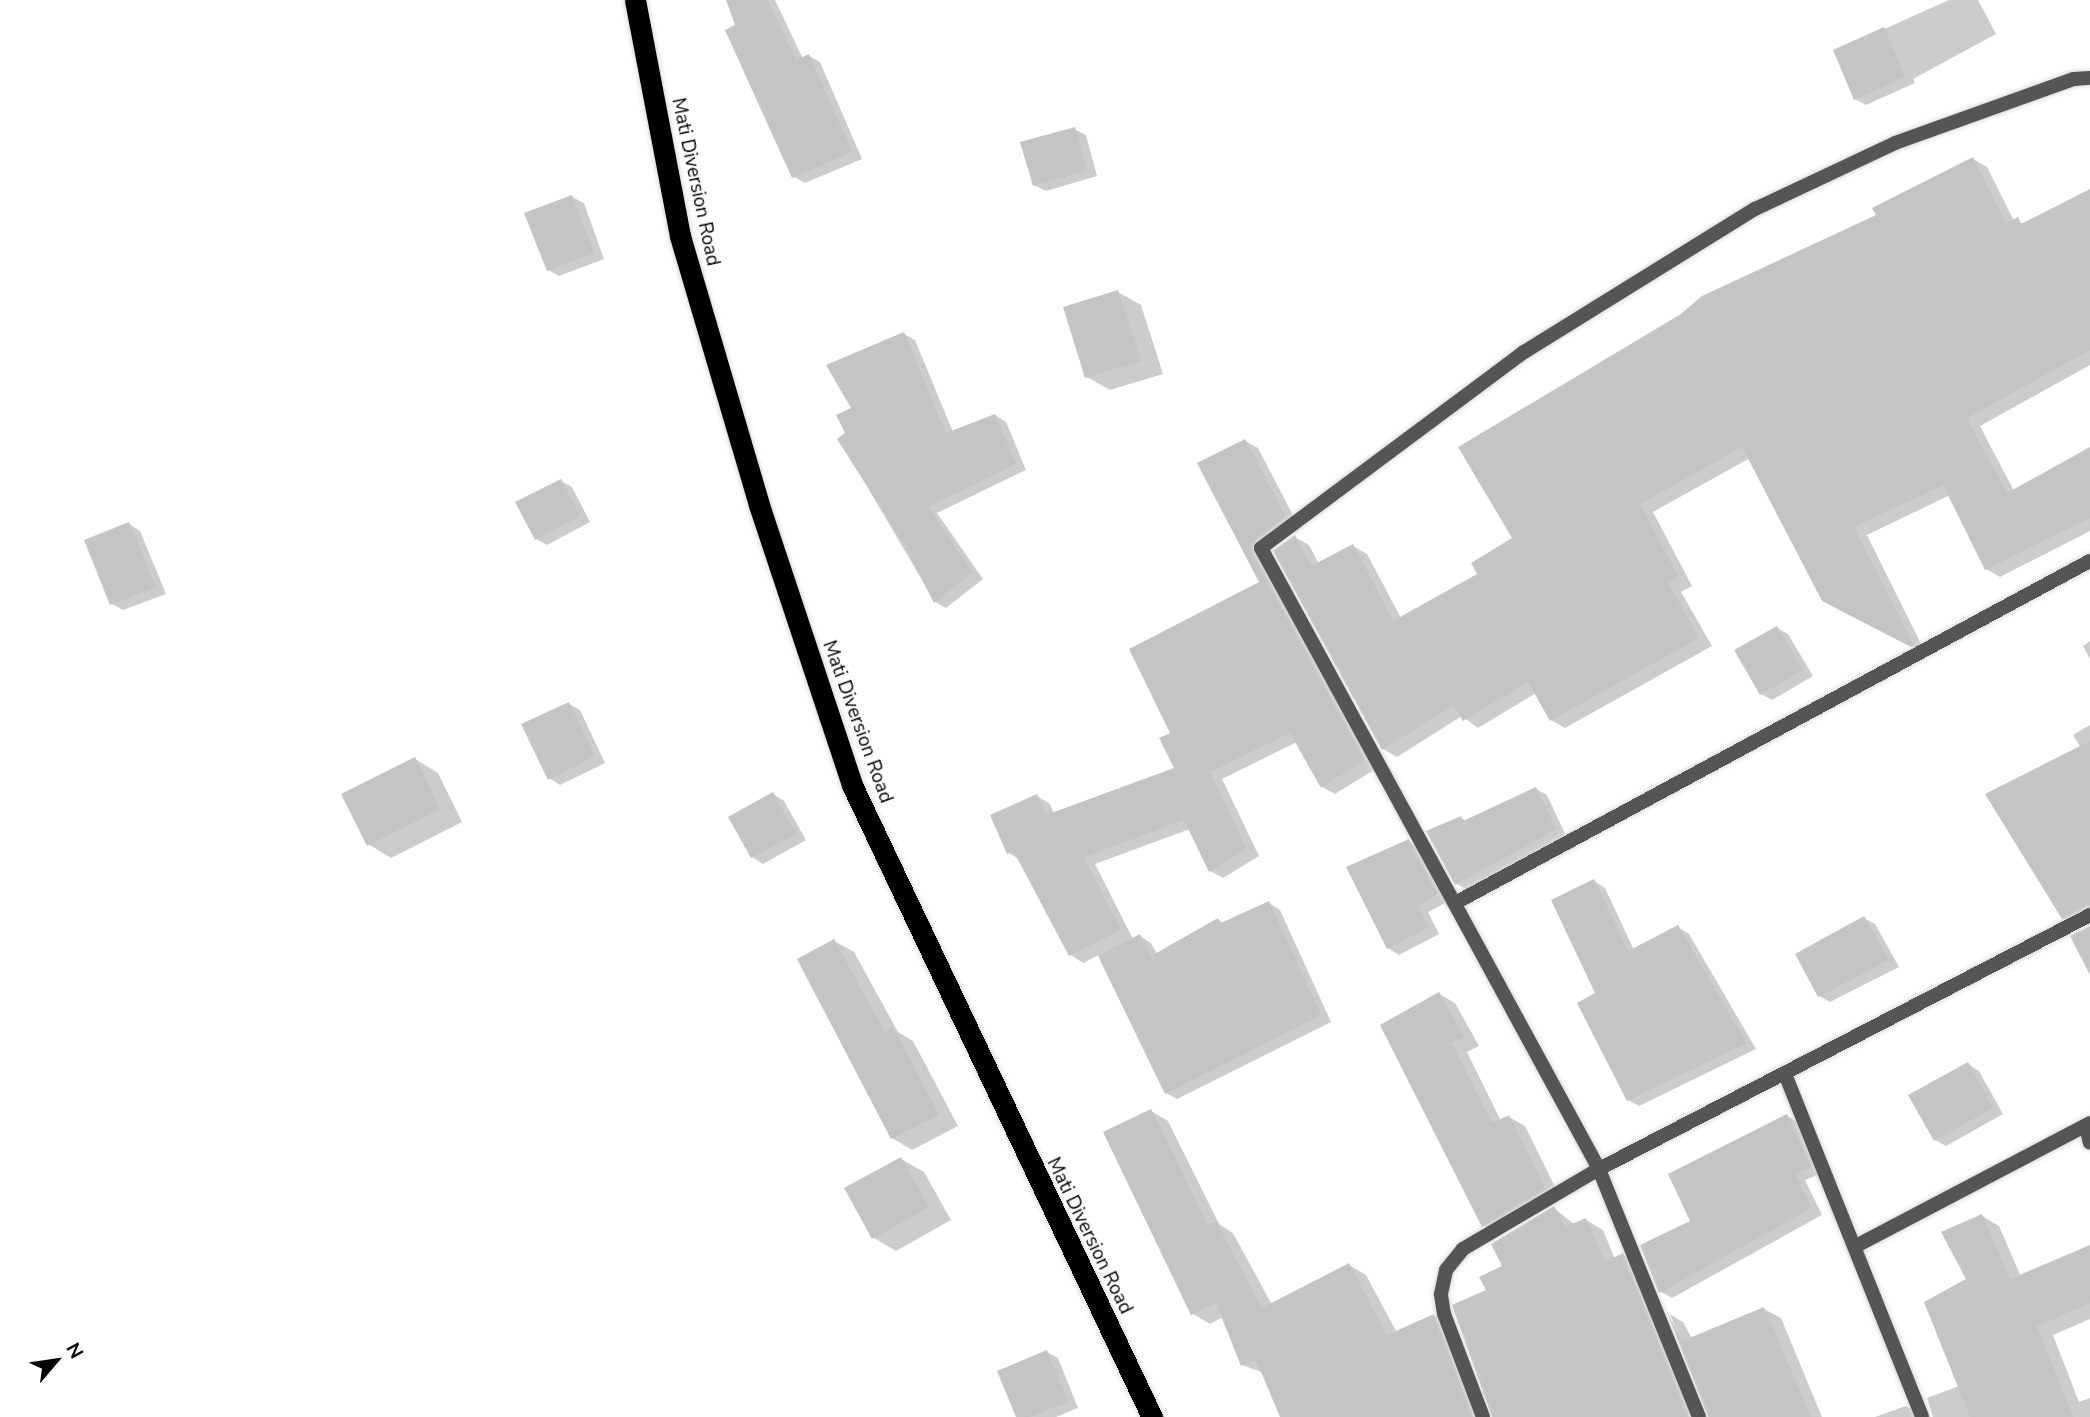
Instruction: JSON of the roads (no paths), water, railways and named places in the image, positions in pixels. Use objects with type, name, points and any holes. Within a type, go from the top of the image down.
[{"type":"highway","name":"Mati Diversion Road","points":[[635,0],[680,236],[759,505],[852,785],[1152,1417]]},
{"type":"street","points":[[1699,1417],[1599,1169],[1261,548],[1524,352],[1755,209],[1895,143],[2074,79],[2090,78]]},
{"type":"street","points":[[1455,903],[2090,561]]},
{"type":"street","points":[[1483,1417],[1444,1314],[1441,1294],[1446,1270],[1483,1234],[1599,1169],[2090,915]]},
{"type":"street","points":[[1785,1074],[1856,1246],[1922,1417]]},
{"type":"street","points":[[1856,1246],[2088,1124],[2090,1143]]}]
